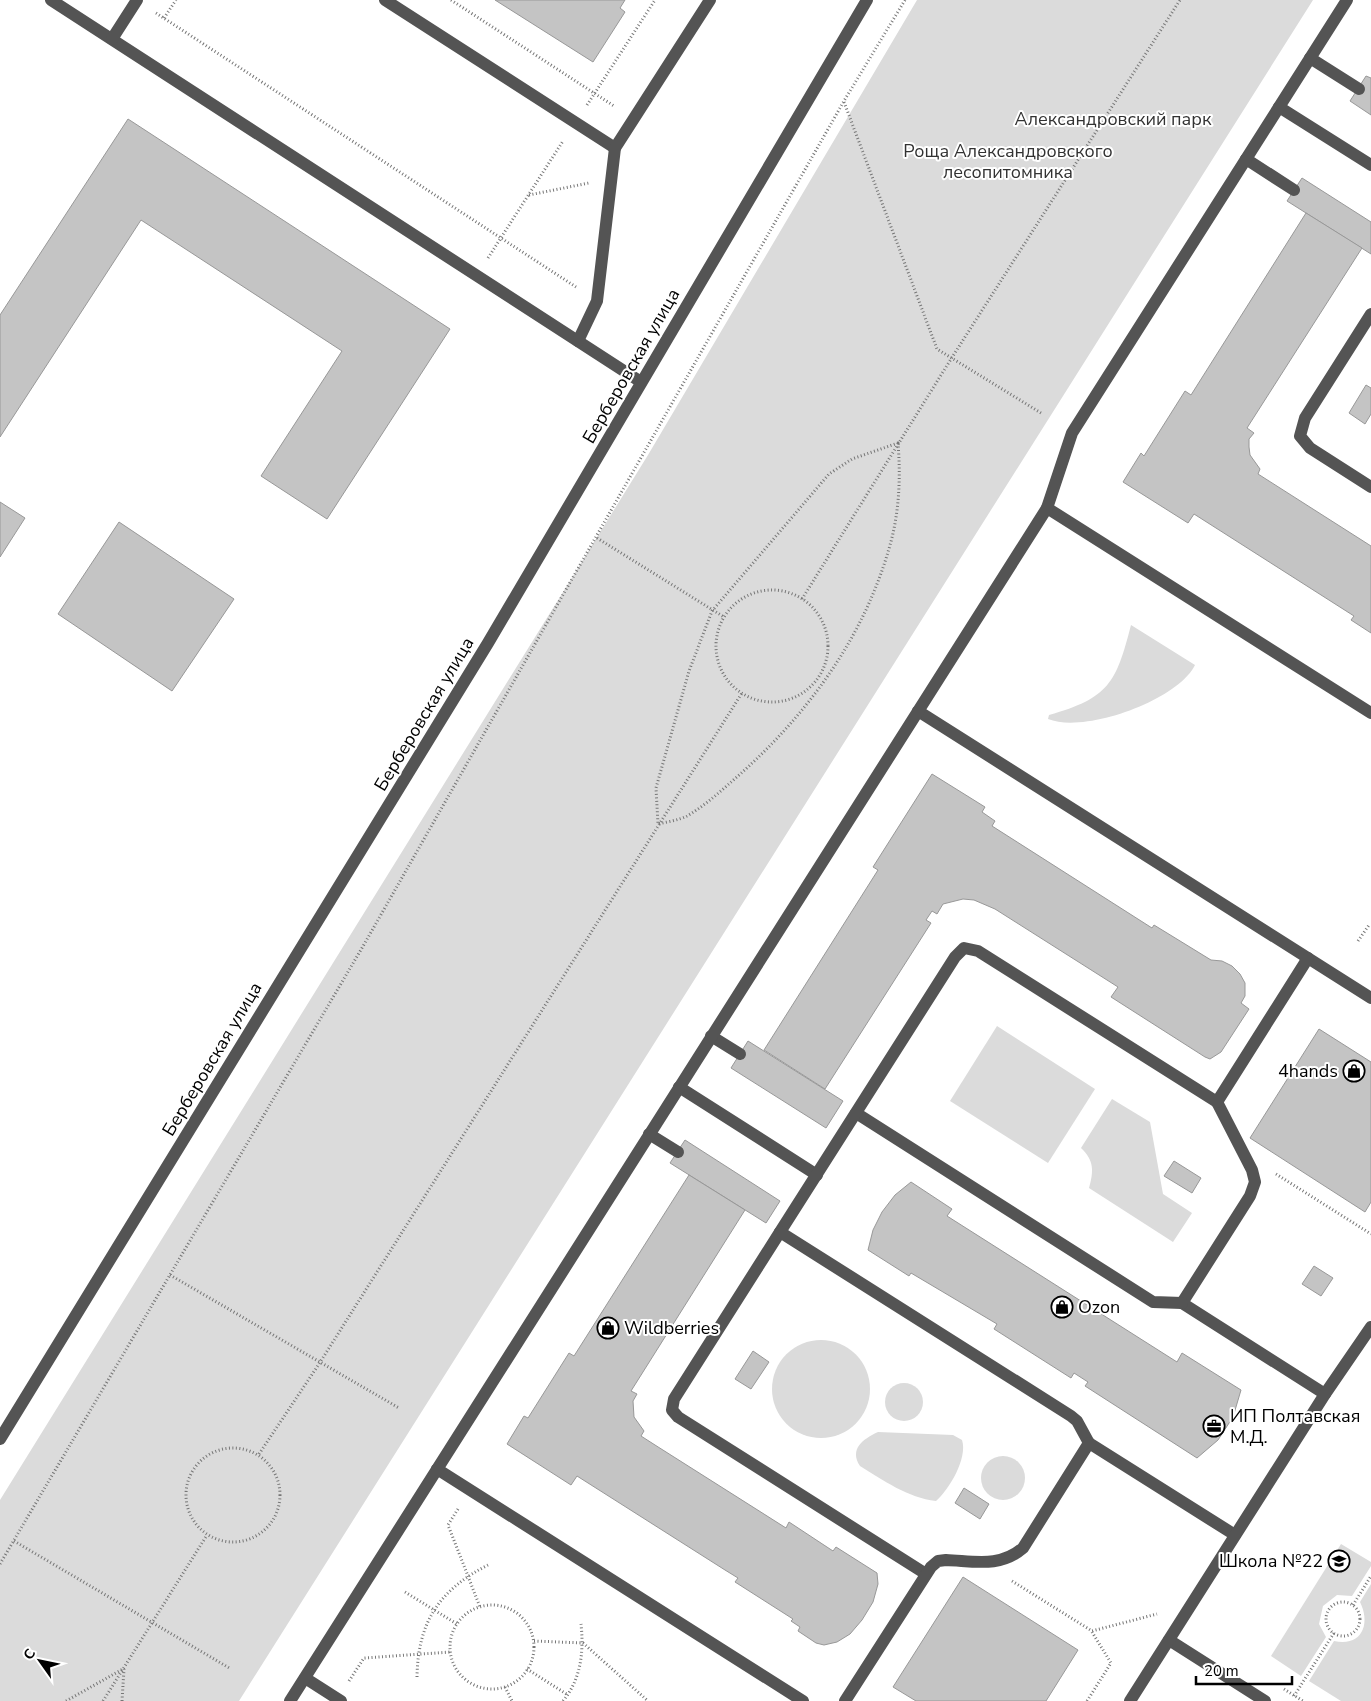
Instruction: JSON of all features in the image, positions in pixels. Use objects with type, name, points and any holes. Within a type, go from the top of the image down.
[{"type":"street","points":[[50,0],[641,382]]},
{"type":"street","points":[[112,39],[137,0]]},
{"type":"street","points":[[384,0],[614,148]]},
{"type":"street","points":[[578,341],[598,301],[614,148],[710,0]]},
{"type":"street","name":"Берберовская улица","points":[[0,1439],[482,652],[866,0]]},
{"type":"street","points":[[290,1701],[1047,508],[1072,433],[1347,0]]},
{"type":"street","points":[[1310,58],[1359,89]]},
{"type":"street","points":[[1279,107],[1371,165]]},
{"type":"street","points":[[1246,159],[1294,190]]},
{"type":"street","points":[[1371,314],[1305,418],[1300,436],[1310,448],[1371,487]]},
{"type":"street","points":[[1047,508],[1371,713]]},
{"type":"street","points":[[918,711],[1371,998]]},
{"type":"street","points":[[926,1574],[678,1417],[672,1410],[674,1399],[955,957],[964,948],[978,951],[1217,1102],[1252,1170],[1255,1182],[1250,1196],[1182,1303]]},
{"type":"street","points":[[1217,1102],[1308,958]]},
{"type":"street","points":[[712,1036],[740,1054]]},
{"type":"street","points":[[679,1087],[817,1175]]},
{"type":"street","points":[[856,1113],[1154,1302],[1182,1303],[1325,1394]]},
{"type":"street","points":[[649,1134],[678,1152]]},
{"type":"street","points":[[780,1232],[1071,1416],[1077,1422],[1089,1443],[1235,1536]]},
{"type":"street","points":[[1130,1701],[1325,1394],[1371,1327]]},
{"type":"street","points":[[845,1701],[926,1574],[938,1561],[999,1562],[1012,1558],[1023,1548],[1089,1443]]},
{"type":"street","points":[[437,1468],[803,1701]]},
{"type":"street","points":[[1169,1640],[1265,1701]]},
{"type":"street","points":[[304,1678],[340,1700]]},
{"type":"path","points":[[137,0],[598,301]]},
{"type":"path","points":[[164,18],[176,0]]},
{"type":"path","points":[[451,0],[634,119]]},
{"type":"path","points":[[0,1564],[362,948],[844,101],[905,0]]},
{"type":"path","points":[[802,599],[951,359],[1180,0]]},
{"type":"path","points":[[844,101],[937,349],[1042,414]]},
{"type":"path","points":[[528,196],[611,178]]},
{"type":"path","points":[[658,824],[656,788],[689,671],[712,610],[829,474],[852,459],[898,443]]},
{"type":"path","points":[[658,824],[686,817],[721,791],[784,732],[825,680],[859,625],[877,586],[889,550],[900,480],[898,443]]},
{"type":"path","points":[[597,538],[724,617]]},
{"type":"path","points":[[770,590],[786,592],[802,599],[813,608],[822,620],[827,634],[828,648],[819,676],[807,690],[792,698],[775,702],[758,700],[742,693],[731,684],[722,671],[717,657],[717,642],[724,617],[738,602],[753,594],[770,590]]},
{"type":"path","points":[[819,676],[825,680]]},
{"type":"path","points":[[259,1454],[320,1364],[742,693]]},
{"type":"path","points":[[1358,941],[1369,925]]},
{"type":"path","points":[[1244,1154],[1371,1234]]},
{"type":"path","points":[[170,1275],[320,1364],[399,1408]]},
{"type":"path","points":[[228,1447],[244,1448],[259,1454],[272,1466],[279,1481],[281,1497],[278,1514],[268,1528],[255,1537],[239,1543],[222,1542],[207,1535],[195,1524],[187,1509],[186,1492],[189,1476],[198,1462],[212,1452],[228,1447]]},
{"type":"path","points":[[470,1490],[448,1525],[480,1607]]},
{"type":"path","points":[[103,1701],[207,1535]]},
{"type":"path","points":[[14,1541],[231,1669]]},
{"type":"path","points":[[981,1561],[1092,1632],[1111,1663],[1087,1701]]},
{"type":"path","points":[[417,1677],[418,1654],[426,1625],[434,1610],[446,1593],[468,1576],[488,1565]]},
{"type":"path","points":[[1353,1605],[1371,1576]]},
{"type":"path","points":[[405,1592],[457,1624]]},
{"type":"path","points":[[1344,1602],[1353,1605],[1359,1611],[1360,1620],[1358,1628],[1351,1634],[1342,1636],[1334,1633],[1328,1627],[1326,1618],[1329,1610],[1335,1604],[1344,1602]]},
{"type":"path","points":[[494,1605],[515,1612],[521,1616],[529,1627],[534,1641],[533,1656],[528,1669],[518,1680],[505,1687],[490,1689],[476,1686],[464,1678],[455,1666],[451,1652],[451,1638],[457,1624],[466,1613],[480,1607],[494,1605]]},
{"type":"path","points":[[1092,1632],[1191,1605]]},
{"type":"path","points":[[563,1701],[568,1695],[581,1661],[583,1643],[581,1624]]},
{"type":"path","points":[[1294,1696],[1334,1633]]},
{"type":"path","points":[[534,1641],[583,1643],[648,1701]]},
{"type":"path","points":[[340,1700],[364,1658],[451,1652]]},
{"type":"path","points":[[66,1701],[124,1669]]},
{"type":"path","points":[[122,1701],[124,1669]]},
{"type":"path","points":[[528,1669],[568,1695]]},
{"type":"path","points":[[505,1687],[512,1701]]},
{"type":"green space","name":"Роща Александровского лесопитомника","points":[[917,0],[1313,0],[239,1701],[0,1701],[0,1500],[648,455]]},
{"type":"green space","points":[[1131,625],[1195,665],[1185,678],[1170,690],[1151,701],[1129,711],[1106,718],[1084,722],[1064,722],[1048,719],[1049,715],[1085,702],[1107,685],[1120,661]]},
{"type":"green space","points":[[997,1026],[1095,1089],[1048,1163],[950,1101]]},
{"type":"green space","points":[[1112,1099],[1150,1122],[1163,1194],[1192,1213],[1173,1242],[1089,1188],[1092,1176],[1091,1161],[1081,1148]]},
{"type":"green space","points":[[821,1340],[840,1343],[856,1354],[867,1370],[870,1389],[867,1408],[856,1424],[840,1435],[821,1438],[802,1435],[786,1424],[775,1408],[772,1389],[775,1370],[786,1354],[802,1343]]},
{"type":"green space","points":[[904,1383],[918,1388],[923,1402],[918,1416],[904,1421],[890,1416],[885,1402],[890,1388]]},
{"type":"green space","points":[[878,1432],[953,1435],[962,1440],[963,1447],[960,1464],[952,1482],[936,1501],[906,1492],[860,1466],[856,1455],[859,1445]]},
{"type":"green space","points":[[1003,1456],[1015,1460],[1021,1466],[1025,1478],[1021,1490],[1015,1496],[1003,1500],[991,1496],[985,1490],[981,1478],[985,1466],[991,1460]]},
{"type":"green space","points":[[1341,1544],[1371,1562],[1371,1566],[1352,1596],[1337,1595],[1323,1606],[1319,1624],[1326,1637],[1301,1676],[1271,1656]]},
{"type":"green space","points":[[1371,1584],[1371,1701],[1341,1701],[1309,1681],[1334,1641],[1351,1641],[1362,1632],[1365,1618],[1360,1602]]},
{"type":"building","points":[[495,0],[625,0],[620,8],[625,12],[593,62]]},
{"type":"building","points":[[1366,76],[1371,78],[1371,115],[1350,101]]},
{"type":"building","points":[[128,119],[450,329],[327,519],[261,476],[342,351],[141,220],[0,437],[0,315]]},
{"type":"building","points":[[1302,178],[1371,222],[1371,254],[1287,201]]},
{"type":"building","points":[[1306,213],[1362,248],[1247,428],[1254,433],[1249,439],[1250,455],[1260,469],[1258,474],[1371,546],[1371,633],[1351,620],[1354,616],[1194,514],[1188,523],[1123,482],[1141,453],[1144,456],[1185,391],[1191,395]]},
{"type":"building","points":[[1366,385],[1371,388],[1371,414],[1365,424],[1349,413]]},
{"type":"building","points":[[0,502],[25,518],[0,557]]},
{"type":"building","points":[[119,522],[234,599],[172,691],[58,614]]},
{"type":"building","points":[[932,774],[985,807],[982,812],[995,821],[992,826],[1152,928],[1154,925],[1211,960],[1222,961],[1232,966],[1245,983],[1245,996],[1241,1003],[1249,1009],[1221,1052],[1210,1059],[1205,1057],[1111,997],[1118,987],[995,909],[974,900],[963,899],[943,904],[937,914],[932,911],[926,920],[931,923],[825,1089],[764,1050],[878,870],[873,867]]},
{"type":"building","points":[[1319,1029],[1371,1062],[1371,1202],[1365,1212],[1250,1138]]},
{"type":"building","points":[[748,1041],[843,1101],[826,1128],[731,1068]]},
{"type":"building","points":[[685,1140],[780,1201],[766,1223],[670,1163]]},
{"type":"building","points":[[1174,1161],[1201,1178],[1192,1193],[1164,1176]]},
{"type":"building","points":[[689,1175],[745,1210],[631,1391],[637,1394],[633,1401],[634,1417],[644,1431],[641,1436],[655,1445],[786,1528],[789,1522],[833,1551],[836,1547],[877,1573],[878,1584],[873,1602],[862,1620],[850,1634],[837,1642],[824,1645],[816,1643],[798,1631],[800,1627],[791,1621],[793,1619],[735,1582],[738,1578],[577,1476],[571,1485],[507,1444],[524,1416],[528,1418],[569,1353],[574,1356]]},
{"type":"building","points":[[911,1182],[952,1209],[947,1216],[1177,1362],[1182,1353],[1241,1390],[1233,1417],[1218,1440],[1197,1458],[1085,1386],[1088,1382],[1074,1373],[1071,1378],[994,1329],[997,1324],[911,1273],[909,1276],[868,1250],[873,1230],[882,1212],[895,1195]]},
{"type":"building","points":[[1314,1266],[1333,1278],[1321,1296],[1302,1284]]},
{"type":"building","points":[[753,1351],[769,1362],[751,1389],[735,1379]]},
{"type":"building","points":[[964,1488],[989,1504],[980,1519],[955,1503]]},
{"type":"building","points":[[963,1577],[1078,1650],[1046,1701],[916,1701],[893,1687]]},
{"type":"place","name":"4hands","points":[[1354,1071]]},
{"type":"place","name":"Ozon","points":[[1062,1307]]},
{"type":"place","name":"Wildberries","points":[[608,1328]]},
{"type":"place","name":"ИП Полтавская М.Д.","points":[[1214,1426]]},
{"type":"place","name":"Школа №22","points":[[1339,1561]]},
{"type":"park label","name":"Александровский парк","points":[[1113,119]]}]
